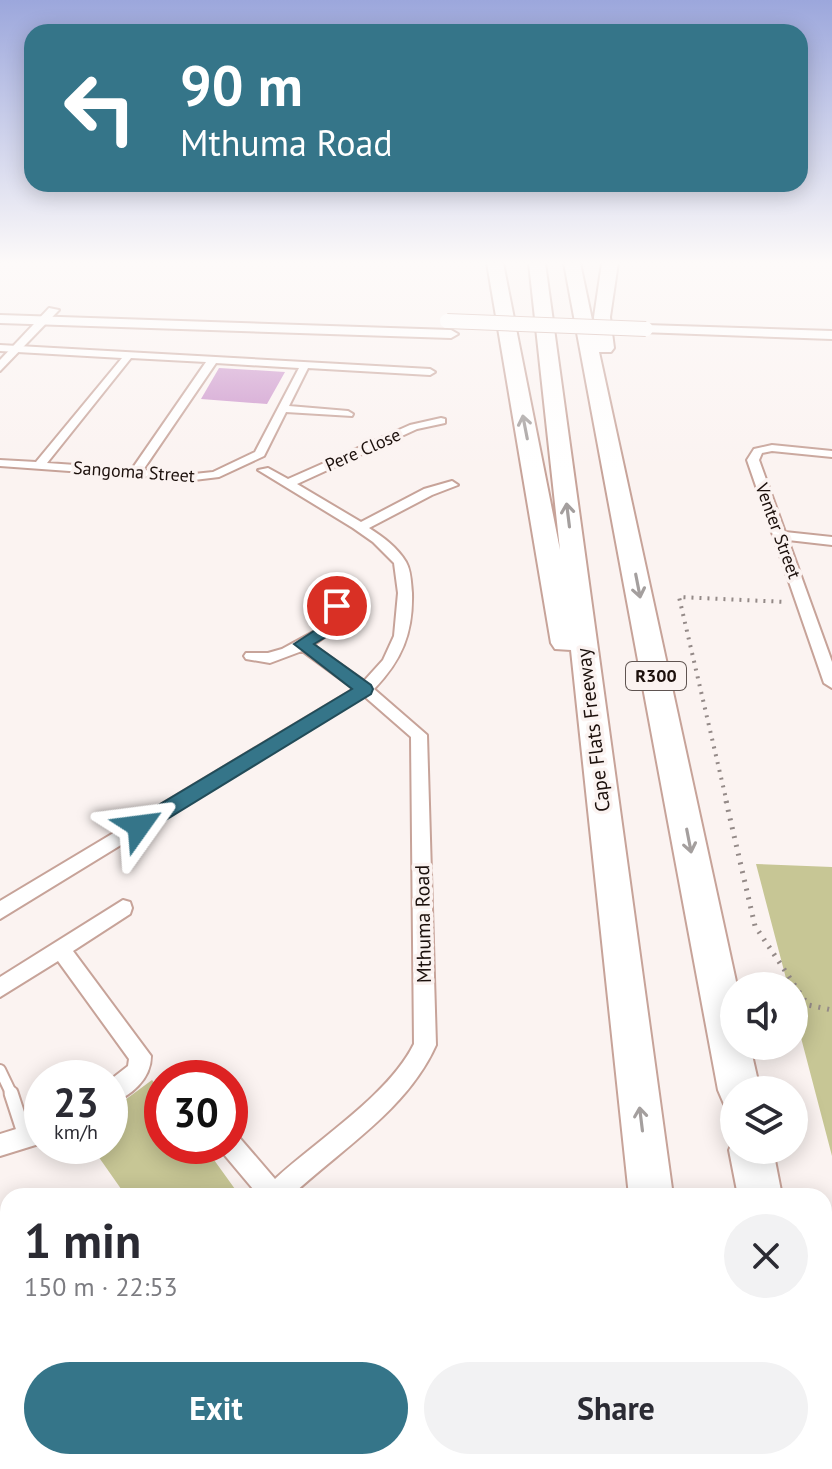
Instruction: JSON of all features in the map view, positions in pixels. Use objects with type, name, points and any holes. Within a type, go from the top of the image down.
[{"type":"highway","points":[[501,332],[511,350]]},
{"type":"highway","points":[[508,332],[575,696],[600,787]]},
{"type":"highway","name":"Cape Flats Freeway","points":[[545,332],[650,1188]]},
{"type":"highway","name":"R300","points":[[586,332],[736,1076]]},
{"type":"highway","points":[[603,332],[624,453],[628,535]]},
{"type":"highway","points":[[754,1164],[758,1188]]},
{"type":"main road","points":[[578,332],[832,345]]},
{"type":"main road","points":[[648,334],[832,335]]},
{"type":"street","points":[[0,367],[33,332]]},
{"type":"street","points":[[0,348],[430,372]]},
{"type":"street","points":[[39,466],[129,355]]},
{"type":"street","points":[[135,473],[213,360]]},
{"type":"street","name":"Sangoma Street","points":[[0,463],[207,477],[260,454],[305,365]]},
{"type":"street","points":[[283,409],[348,414]]},
{"type":"street","name":"Pere Close","points":[[287,484],[414,427],[441,421]]},
{"type":"street","name":"Venter Street","points":[[832,454],[772,448],[754,455],[753,460],[803,603],[827,656],[832,683]]},
{"type":"street","points":[[0,911],[365,689],[397,653],[404,632],[405,601],[400,563],[385,545],[264,470]]},
{"type":"street","points":[[359,528],[428,492],[452,485]]},
{"type":"street","points":[[779,535],[832,541]]},
{"type":"street","points":[[251,656],[270,658],[302,644],[335,624],[341,615],[337,606]]},
{"type":"street","name":"Mthuma Road","points":[[283,1188],[401,1083],[422,1057],[425,1045],[421,742],[414,729],[302,644]]},
{"type":"street","points":[[0,988],[123,908]]},
{"type":"street","points":[[60,949],[137,1049],[141,1060],[136,1074],[128,1080]]},
{"type":"street","points":[[0,1145],[24,1137]]},
{"type":"street","points":[[247,1164],[267,1188]]},
{"type":"lane","points":[[0,1070],[24,1116]]},
{"type":"path","points":[[803,603],[679,597],[755,926],[808,1005],[832,1010]]},
{"type":"shaded area","points":[[219,368],[285,372],[267,404],[201,399]]},
{"type":"shaded area","points":[[756,864],[832,867],[832,1156],[807,1060],[808,972],[784,972]]},
{"type":"shaded area","points":[[144,1086],[144,1164],[217,1164],[234,1188],[120,1188],[104,1164],[128,1164],[128,1098]]},
{"type":"route","points":[[139,826],[365,689],[302,644],[335,624],[341,615],[337,606]]}]
